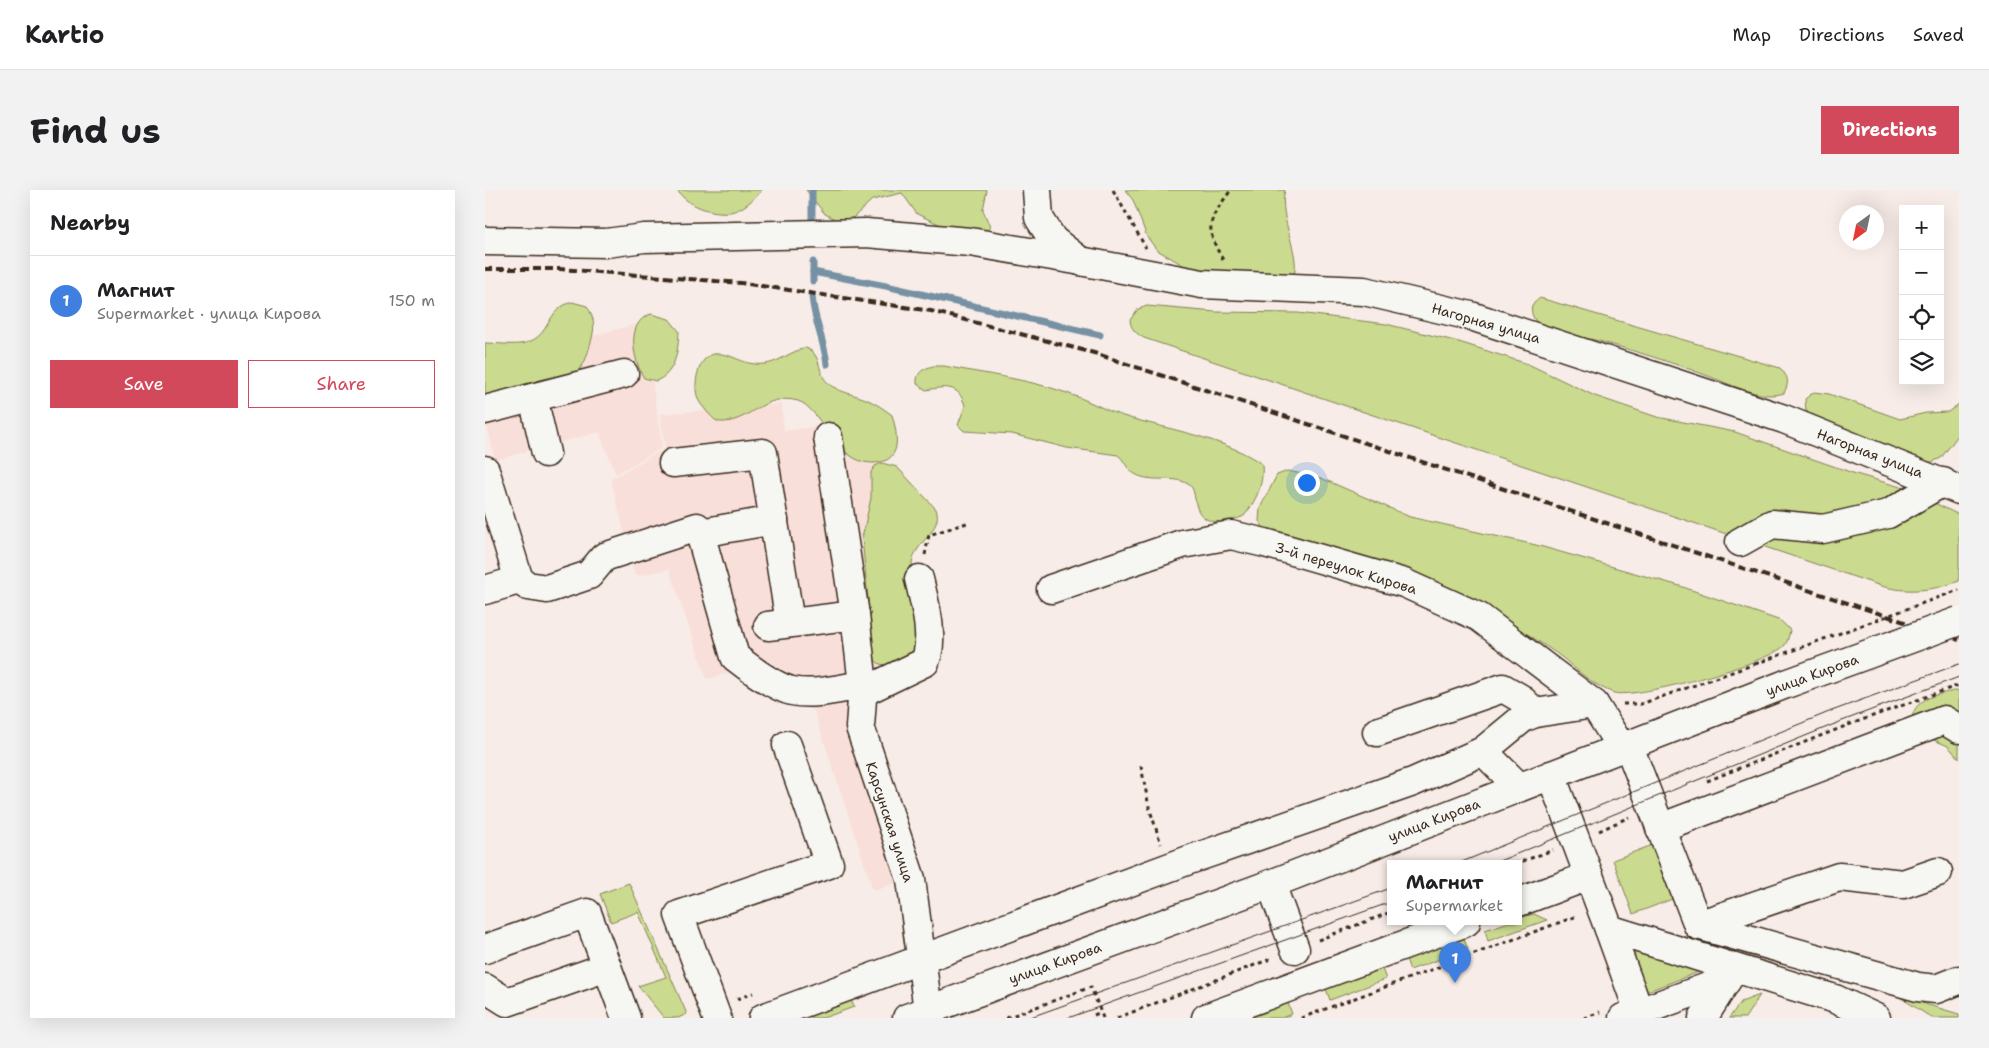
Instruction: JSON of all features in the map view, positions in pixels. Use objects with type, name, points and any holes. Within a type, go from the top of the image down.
[{"type":"street","name":"Нагорная улица","points":[[1037,190],[1039,218],[1053,240],[1080,261],[1203,284],[1364,290],[1471,316],[1784,419],[1951,486]]},
{"type":"street","points":[[485,241],[606,243],[643,238],[866,233],[970,242],[1080,261]]},
{"type":"street","points":[[485,410],[624,374]]},
{"type":"street","points":[[533,398],[546,453]]},
{"type":"street","name":"Карсунская улица","points":[[828,437],[855,615],[863,689],[860,727],[911,879],[923,959],[922,1016]]},
{"type":"street","points":[[673,463],[763,452],[774,520],[779,624],[855,615]]},
{"type":"street","points":[[485,470],[519,580],[528,586],[547,589],[589,575],[605,557],[697,527],[735,657],[748,668],[791,691],[863,689],[925,662],[930,650],[922,569]]},
{"type":"street","points":[[1740,542],[1773,524],[1823,528],[1888,514],[1951,486]]},
{"type":"street","points":[[699,533],[774,520]]},
{"type":"street","name":"3-й переулок Кирова","points":[[1051,589],[1182,544],[1231,535],[1404,583],[1479,617],[1593,704],[1625,746],[1661,828],[1698,925]]},
{"type":"street","points":[[485,590],[519,580]]},
{"type":"street","name":"улица Кирова","points":[[922,1016],[1271,884],[1787,684],[1959,621]]},
{"type":"street","points":[[1377,732],[1503,688],[1520,698],[1535,713]]},
{"type":"street","points":[[763,1018],[1189,860],[1413,782],[1483,751],[1523,718],[1535,713],[1593,704]]},
{"type":"street","points":[[1661,828],[1944,720],[1959,729]]},
{"type":"street","points":[[717,1018],[679,914],[829,864],[787,745]]},
{"type":"street","points":[[1483,751],[1519,787]]},
{"type":"street","points":[[1551,775],[1605,918],[1631,1015],[1731,974]]},
{"type":"street","points":[[1698,925],[1839,877],[1903,884],[1937,872]]},
{"type":"street","points":[[1522,901],[1589,876]]},
{"type":"street","points":[[1271,884],[1295,949]]},
{"type":"street","points":[[485,949],[587,912],[626,1018]]},
{"type":"street","points":[[1605,918],[1731,974],[1835,999],[1876,1018]]},
{"type":"street","points":[[1206,1018],[1458,925]]},
{"type":"street","points":[[1698,925],[1918,987],[1936,989],[1959,980]]},
{"type":"street","points":[[485,988],[517,1009],[607,967]]},
{"type":"street","points":[[1703,1018],[1731,974]]},
{"type":"path","points":[[1113,190],[1163,277]]},
{"type":"path","points":[[1231,190],[1211,218],[1212,242],[1225,264],[1233,285]]},
{"type":"path","points":[[922,569],[925,545],[929,535],[970,522]]},
{"type":"path","points":[[1593,704],[1641,704],[1959,590]]},
{"type":"path","points":[[1848,725],[1959,685]]},
{"type":"path","points":[[1141,766],[1149,807],[1162,847]]},
{"type":"path","points":[[1117,1018],[1387,914]]},
{"type":"path","points":[[1301,1018],[1605,918]]},
{"type":"path","points":[[1006,1018],[1091,987],[1103,1018]]},
{"type":"path","points":[[1093,1015],[1101,1012]]},
{"type":"shaded area","points":[[644,322],[662,448],[616,474],[599,432],[495,460],[485,416],[485,365]]},
{"type":"shaded area","points":[[781,404],[784,431],[877,418],[913,663],[843,675],[907,880],[873,890],[814,711],[736,671],[707,679],[669,569],[635,576],[611,479],[665,448],[660,414]]},
{"type":"green space","points":[[677,190],[762,190],[744,207],[730,212],[716,212],[693,205],[681,196]]},
{"type":"green space","points":[[806,190],[987,190],[983,210],[990,227],[980,237],[958,233],[917,214],[902,193],[872,200],[854,217],[841,222],[825,214]]},
{"type":"green space","points":[[1125,190],[1285,190],[1284,212],[1295,259],[1293,277],[1195,272],[1157,250],[1147,237],[1133,200]]},
{"type":"green space","points":[[1540,298],[1780,368],[1787,379],[1786,389],[1784,393],[1777,395],[1755,393],[1647,355],[1599,341],[1554,331],[1540,325],[1533,316],[1532,305]]},
{"type":"green space","points":[[572,302],[587,306],[592,315],[594,328],[588,353],[579,370],[561,380],[535,390],[485,403],[485,343],[515,344],[531,341],[542,332],[558,310]]},
{"type":"green space","points":[[1147,306],[1215,312],[1298,313],[1386,324],[1459,342],[1528,364],[1595,396],[1657,417],[1735,432],[1856,474],[1904,488],[1959,515],[1959,581],[1940,587],[1920,590],[1900,590],[1881,586],[1144,338],[1134,331],[1130,320],[1138,309]]},
{"type":"green space","points":[[651,314],[669,319],[679,331],[677,354],[672,367],[668,373],[656,381],[644,378],[637,362],[634,342],[634,333],[637,325],[643,318]]},
{"type":"green space","points":[[806,348],[815,355],[824,379],[828,383],[842,391],[871,402],[892,415],[896,431],[896,447],[894,453],[889,458],[882,462],[872,463],[859,461],[839,445],[806,405],[798,401],[776,400],[742,417],[721,422],[713,418],[699,401],[696,391],[698,373],[703,362],[711,355],[721,354],[749,363],[766,364]]},
{"type":"green space","points":[[944,366],[1006,377],[1052,388],[1074,395],[1123,416],[1195,435],[1231,447],[1262,464],[1262,478],[1258,492],[1244,516],[1216,522],[1203,517],[1199,512],[1193,490],[1188,484],[1182,481],[1139,476],[1130,470],[1118,455],[1067,448],[1012,434],[964,431],[958,425],[965,406],[959,393],[950,388],[926,390],[917,384],[919,374],[926,368]]},
{"type":"green space","points":[[1814,392],[1829,394],[1900,419],[1926,413],[1948,412],[1959,404],[1959,434],[1941,458],[1932,462],[1921,461],[1806,411],[1805,399]]},
{"type":"green space","points":[[882,463],[897,467],[936,509],[937,517],[936,523],[918,549],[912,563],[926,650],[892,665],[879,663],[874,659],[862,538],[871,498],[871,472],[875,466]]},
{"type":"green space","points":[[1288,471],[1321,478],[1410,517],[1536,545],[1680,586],[1781,621],[1790,630],[1788,640],[1785,645],[1774,652],[1730,670],[1648,691],[1614,693],[1593,683],[1560,656],[1529,635],[1265,530],[1259,521],[1260,508],[1277,475]]},
{"type":"green space","points":[[1959,690],[1959,759],[1948,746],[1927,737],[1912,719],[1914,712],[1923,701],[1936,695]]},
{"type":"green space","points":[[1655,844],[1675,898],[1633,914],[1613,860]]},
{"type":"green space","points":[[629,883],[687,1014],[678,1018],[664,1018],[638,986],[666,977],[638,912],[611,922],[600,894]]},
{"type":"green space","points":[[1534,914],[1547,920],[1488,941],[1485,930],[1500,925],[1522,925],[1522,917]]},
{"type":"green space","points":[[1464,939],[1468,949],[1410,970],[1406,959]]},
{"type":"green space","points":[[1629,948],[1707,969],[1645,992]]},
{"type":"green space","points":[[1382,969],[1386,979],[1330,1000],[1326,989]]},
{"type":"green space","points":[[1760,995],[1745,1018],[1729,1018],[1741,1002]]},
{"type":"green space","points":[[1898,996],[1959,1014],[1959,1018],[1932,1018]]},
{"type":"green space","points":[[850,997],[854,1007],[823,1018],[792,1018]]},
{"type":"green space","points":[[1288,1003],[1292,1014],[1281,1018],[1248,1018]]},
{"type":"waterway","points":[[812,190],[812,220]]},
{"type":"waterway","points":[[813,262],[813,281]]},
{"type":"waterway","points":[[813,272],[886,286],[1100,335]]},
{"type":"waterway","points":[[812,296],[827,364]]},
{"type":"tram line","points":[[1467,860],[1829,712],[1959,664]]},
{"type":"tram line","points":[[1502,860],[1842,721],[1959,677]]},
{"type":"tram line","points":[[1028,1018],[1387,889]]},
{"type":"tram line","points":[[1068,1018],[1387,903]]},
{"type":"railway","points":[[485,269],[560,269],[741,283],[931,311],[1094,353],[1959,640]]},
{"type":"place","name":"Магнит","points":[[1455,983]]}]
